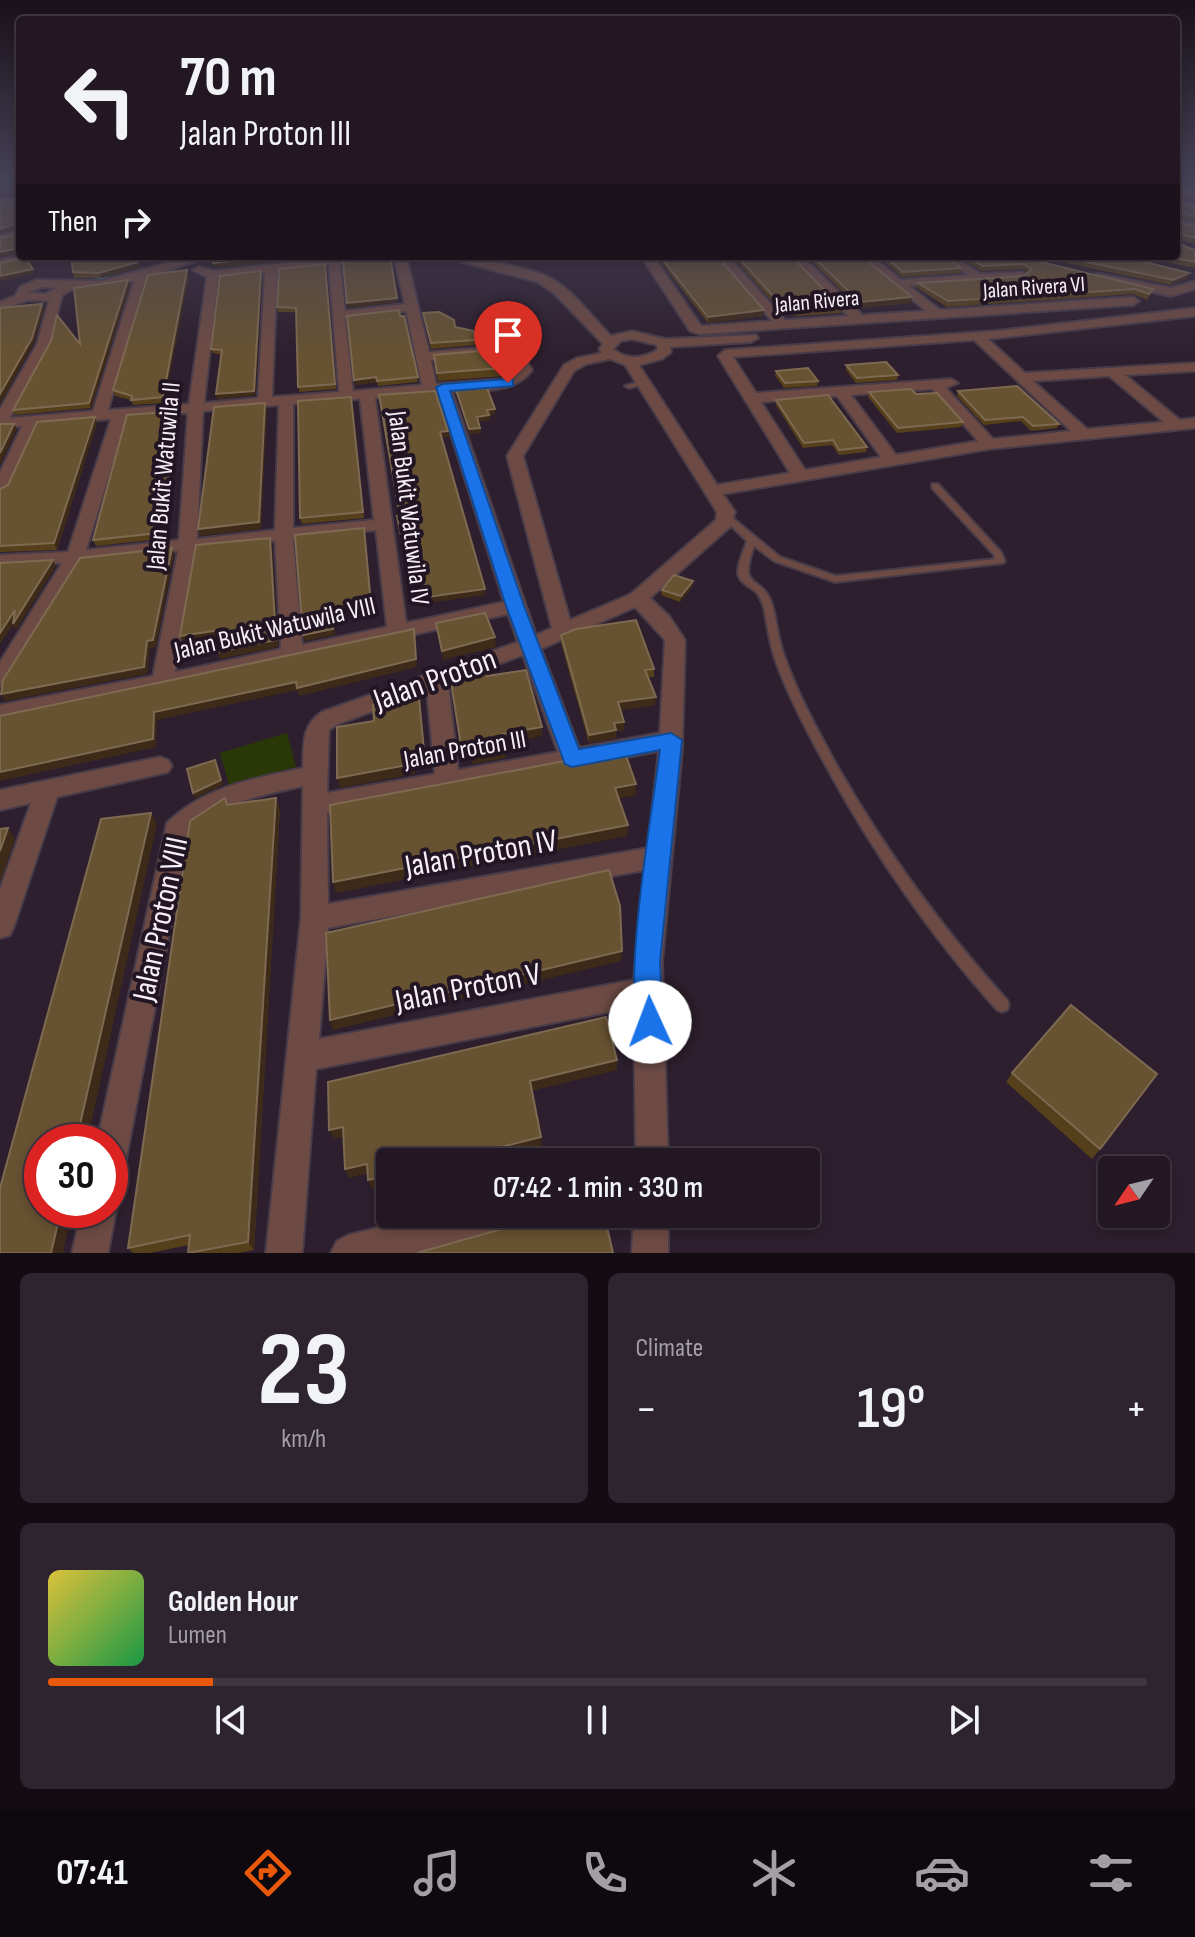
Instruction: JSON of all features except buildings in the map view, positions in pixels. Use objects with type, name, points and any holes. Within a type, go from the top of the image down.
[{"type":"street","points":[[0,422],[38,352],[56,309],[57,288],[46,260]]},
{"type":"street","points":[[160,260],[167,269],[213,275],[342,260]]},
{"type":"street","points":[[0,306],[57,288],[142,275],[193,260]]},
{"type":"street","points":[[401,260],[423,357],[572,759]]},
{"type":"street","points":[[463,260],[542,279],[558,290],[610,349],[630,361],[661,355],[665,349],[663,343]]},
{"type":"street","points":[[521,260],[557,272],[625,336]]},
{"type":"street","name":"Jalan Rivera","points":[[650,260],[695,328],[700,330],[938,315]]},
{"type":"street","points":[[725,260],[783,326]]},
{"type":"street","points":[[800,260],[858,319]]},
{"type":"street","points":[[870,260],[938,315]]},
{"type":"street","points":[[954,260],[979,278]]},
{"type":"street","points":[[334,261],[346,394]]},
{"type":"street","points":[[265,401],[271,269]]},
{"type":"street","points":[[542,279],[557,272]]},
{"type":"street","points":[[1079,272],[1171,292],[1195,285]]},
{"type":"street","points":[[100,413],[142,275]]},
{"type":"street","name":"Jalan Bukit Watuwila II","points":[[163,682],[188,545],[196,406],[213,275]]},
{"type":"street","points":[[902,283],[1022,275]]},
{"type":"street","name":"Jalan Rivera VI","points":[[938,315],[1133,301]]},
{"type":"street","points":[[563,631],[515,456],[569,368],[610,349],[625,336],[642,336],[663,343],[1115,314],[1195,301]]},
{"type":"street","points":[[339,315],[413,307]]},
{"type":"street","points":[[800,476],[726,354],[977,336],[1195,312]]},
{"type":"street","points":[[901,317],[913,327]]},
{"type":"street","points":[[977,336],[1083,434]]},
{"type":"street","points":[[0,422],[508,383],[523,374],[523,362],[515,352],[505,350],[423,357]]},
{"type":"street","points":[[630,361],[636,384],[712,491],[726,517]]},
{"type":"street","points":[[1023,377],[1195,367]]},
{"type":"street","points":[[1114,373],[1177,425]]},
{"type":"street","points":[[751,398],[943,384],[989,444]]},
{"type":"street","points":[[841,392],[890,458]]},
{"type":"street","name":"Jalan Bukit Watuwila IV","points":[[367,393],[397,630]]},
{"type":"street","points":[[286,399],[284,536],[292,653]]},
{"type":"street","points":[[0,679],[75,557],[121,412]]},
{"type":"street","points":[[0,490],[32,420]]},
{"type":"street","points":[[712,491],[890,458],[989,444],[1195,423]]},
{"type":"street","name":"Jalan Proton","points":[[284,1253],[315,918],[315,735],[320,725],[330,718],[531,645],[638,598],[726,517]]},
{"type":"street","points":[[0,561],[75,557],[384,524]]},
{"type":"street","points":[[638,598],[675,640],[671,740],[648,962],[652,1148]]},
{"type":"street","name":"Jalan Bukit Watuwila VIII","points":[[0,713],[163,682],[515,606]]},
{"type":"street","points":[[437,680],[448,782]]},
{"type":"street","name":"Jalan Proton III","points":[[316,805],[671,740]]},
{"type":"street","points":[[0,800],[160,766]]},
{"type":"street","name":"Jalan Proton VIII","points":[[117,1124],[176,830],[190,813],[207,801],[317,774]]},
{"type":"street","points":[[0,926],[48,790]]},
{"type":"street","name":"Jalan Proton IV","points":[[315,918],[659,857]]},
{"type":"street","name":"Jalan Proton V","points":[[302,1057],[649,991]]},
{"type":"street","points":[[90,1253],[95,1228]]},
{"type":"street","points":[[349,1253],[446,1228]]},
{"type":"street","points":[[650,1253],[651,1228]]},
{"type":"lane","points":[[726,517],[777,559],[835,579],[1000,561],[998,554],[935,486]]},
{"type":"lane","points":[[752,540],[741,568],[742,575],[767,601],[773,636],[790,684],[865,828],[912,898],[1002,1005]]},
{"type":"green space","points":[[287,733],[296,767],[229,785],[220,753]]},
{"type":"waterway","points":[[171,263],[180,260]]},
{"type":"waterway","points":[[86,282],[121,277]]},
{"type":"route","points":[[508,383],[443,387],[515,606],[572,759],[671,740],[648,962],[650,1022]]}]
